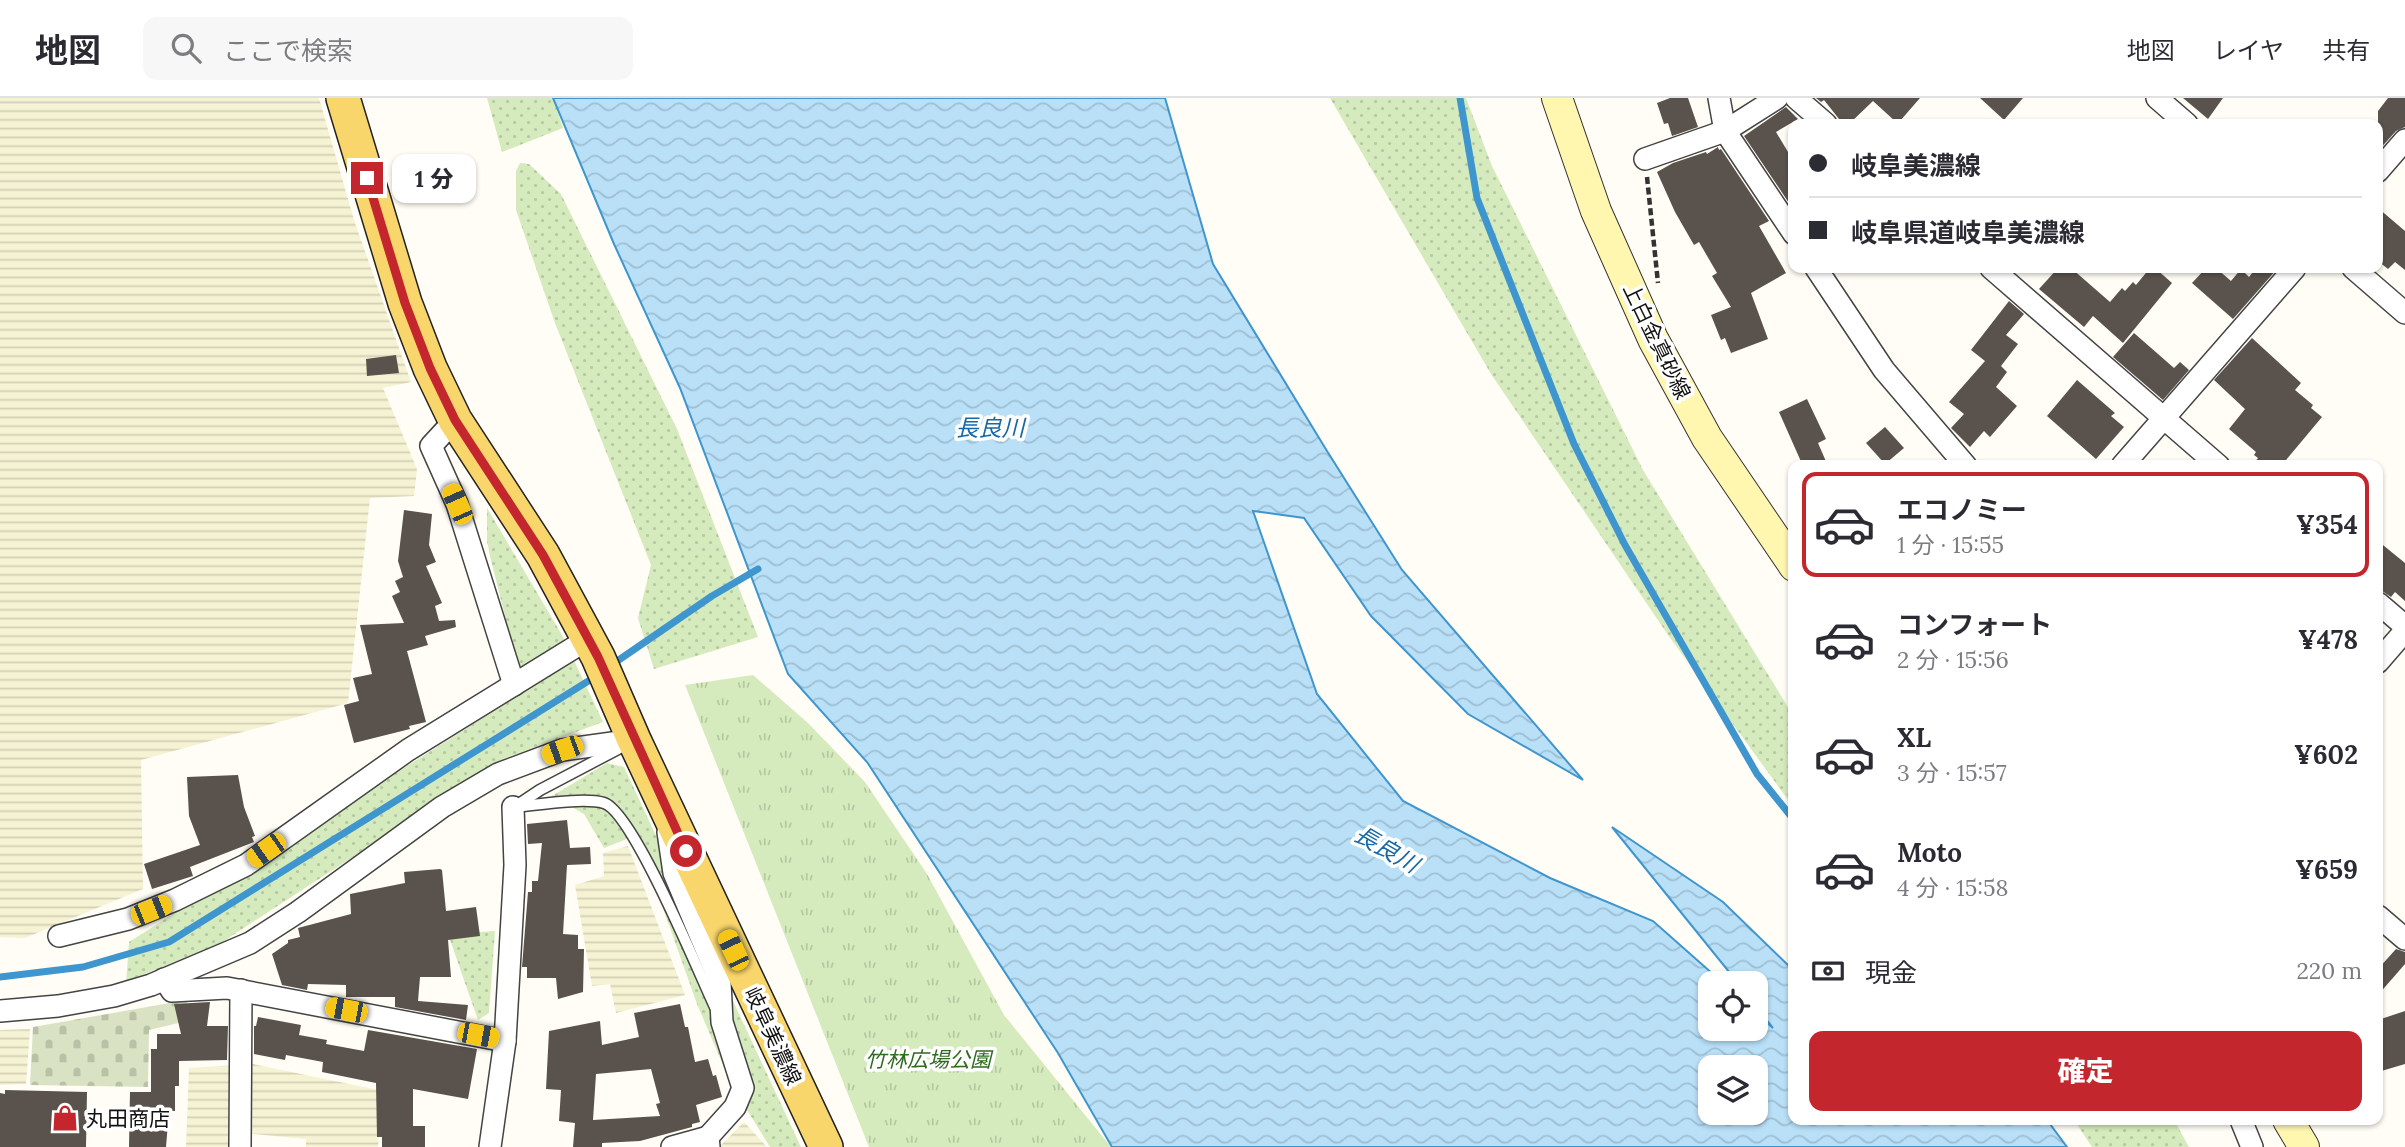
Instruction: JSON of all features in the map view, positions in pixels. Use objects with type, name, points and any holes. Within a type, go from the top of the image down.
[{"type":"main road","name":"岐阜美濃線","points":[[343,98],[405,303],[430,368],[455,420],[543,555],[593,648],[826,1147]]},
{"type":"main road","name":"上白金真砂線","points":[[1558,98],[1596,211],[1653,340],[1707,438],[1788,557]]},
{"type":"main road","points":[[2291,1125],[2304,1147]]},
{"type":"street","points":[[1719,98],[1725,131],[1788,225]]},
{"type":"street","points":[[1646,159],[1725,131],[1777,98]]},
{"type":"street","points":[[1796,98],[1820,119]]},
{"type":"street","points":[[2157,98],[2180,119]]},
{"type":"street","points":[[2383,165],[2405,140]]},
{"type":"street","points":[[1819,273],[1884,370],[1961,460]]},
{"type":"street","points":[[1997,273],[2212,460]]},
{"type":"street","points":[[2127,460],[2291,273]]},
{"type":"street","points":[[2359,273],[2405,313]]},
{"type":"street","points":[[455,420],[432,446],[457,504],[514,685]]},
{"type":"street","points":[[2383,607],[2405,626]]},
{"type":"street","points":[[2383,656],[2405,631]]},
{"type":"street","points":[[59,936],[128,919],[175,900],[246,864],[408,750],[514,685],[593,648]]},
{"type":"street","points":[[0,1011],[58,1006],[114,996],[164,979],[250,943],[298,912],[442,807],[498,774],[628,726]]},
{"type":"street","points":[[663,801],[674,873],[720,982],[722,1022],[743,1088],[735,1107],[708,1142],[671,1147]]},
{"type":"street","points":[[490,1147],[505,1041],[515,866],[513,807]]},
{"type":"street","points":[[2383,920],[2405,939]]},
{"type":"street","points":[[164,979],[172,991],[227,988],[505,1041]]},
{"type":"street","points":[[240,990],[240,1147]]},
{"type":"street","points":[[2243,1125],[2252,1147]]},
{"type":"lane","points":[[513,807],[628,726]]},
{"type":"lane","points":[[513,807],[587,801],[605,803],[615,809],[643,851],[722,1022]]},
{"type":"path","points":[[1646,159],[1658,285]]},
{"type":"shaded area","points":[[0,98],[319,98],[354,220],[411,382],[383,388],[417,469],[414,496],[370,498],[348,703],[141,760],[143,889],[25,938],[0,937]]},
{"type":"shaded area","points":[[628,846],[685,995],[616,1013],[610,984],[592,986],[575,885],[604,876],[603,853]]},
{"type":"shaded area","points":[[30,1029],[26,1084],[0,1085],[0,1030]]},
{"type":"shaded area","points":[[253,1064],[383,1091],[378,1147],[306,1147],[306,1139],[234,1132],[231,1147],[186,1147],[189,1068]]},
{"type":"shaded area","points":[[744,1122],[767,1147],[719,1147]]},
{"type":"green space","points":[[487,98],[553,98],[563,128],[502,152]]},
{"type":"green space","points":[[1330,98],[1466,98],[1492,166],[1643,470],[1788,707],[1788,800],[1668,635],[1491,374]]},
{"type":"green space","points":[[520,163],[529,164],[561,194],[677,429],[758,637],[654,669],[638,618],[651,565],[555,323],[516,210],[516,171]]},
{"type":"green space","points":[[487,508],[562,635],[603,722],[505,758],[213,948],[131,979],[126,984],[129,942],[524,692],[490,556]]},
{"type":"green space","name":"竹林広場公園","points":[[753,675],[808,723],[865,782],[927,874],[1004,1015],[1111,1147],[869,1147],[685,685]]},
{"type":"green space","points":[[607,763],[624,767],[801,1147],[770,1147],[732,1086],[697,1004],[637,835],[604,848],[584,814],[552,796]]},
{"type":"green space","points":[[495,931],[489,1013],[478,1020],[448,934]]},
{"type":"green space","points":[[187,1000],[187,1021],[149,1030],[148,1087],[30,1085],[33,1027]]},
{"type":"green space","points":[[2077,1125],[2177,1125],[2189,1147],[2092,1147]]},
{"type":"water","name":"長良川","points":[[553,98],[1165,98],[1213,264],[1327,451],[1402,570],[1583,780],[1468,714],[1371,616],[1304,518],[1253,511],[1317,694],[1403,801],[1550,878],[1653,921],[1709,971],[1698,971],[1698,1041],[1768,1041],[1768,1024],[1773,1028],[1768,1022],[1768,971],[1728,971],[1612,827],[1723,902],[1788,965],[1788,1125],[2051,1125],[2067,1147],[1112,1147],[1058,1053],[867,762],[788,674],[680,388],[614,244]]},
{"type":"building","points":[[1670,98],[1688,98],[1698,127],[1672,136],[1668,123],[1664,124],[1657,103]]},
{"type":"building","points":[[1816,98],[1920,98],[1902,119],[1893,119],[1873,101],[1854,119],[1839,119],[1824,100],[1821,102]]},
{"type":"building","points":[[1980,98],[2023,98],[2003,119]]},
{"type":"building","points":[[2183,98],[2223,98],[2208,119]]},
{"type":"building","points":[[2388,98],[2405,98],[2405,127],[2396,131],[2383,145],[2383,119],[2378,119],[2378,111]]},
{"type":"building","points":[[1786,107],[1798,119],[1788,119],[1788,125],[1776,132],[1788,152],[1788,202],[1744,136]]},
{"type":"building","points":[[1718,147],[1769,221],[1759,226],[1786,273],[1751,293],[1768,339],[1731,353],[1725,338],[1721,340],[1711,315],[1731,307],[1712,276],[1717,273],[1699,242],[1694,245],[1657,172],[1673,163],[1706,152],[1707,154]]},
{"type":"building","points":[[2383,212],[2405,231],[2405,270],[2395,262],[2388,269],[2383,265]]},
{"type":"building","points":[[2053,273],[2077,273],[2110,302],[2122,288],[2125,291],[2133,282],[2136,285],[2146,273],[2161,273],[2172,283],[2123,343],[2093,316],[2084,327],[2039,289]]},
{"type":"building","points":[[2201,273],[2222,273],[2231,281],[2238,273],[2245,273],[2249,277],[2252,273],[2274,273],[2233,319],[2192,283]]},
{"type":"building","points":[[2009,301],[2024,314],[2006,335],[2018,344],[2001,366],[2007,372],[1996,387],[2017,406],[1990,437],[1984,431],[1970,447],[1951,428],[1964,414],[1949,402],[1985,361],[1971,350]]},
{"type":"building","points":[[2134,333],[2174,368],[2180,362],[2189,370],[2163,400],[2113,357]]},
{"type":"building","points":[[2252,338],[2301,383],[2295,390],[2313,405],[2311,408],[2322,417],[2286,460],[2256,460],[2258,458],[2254,455],[2256,452],[2229,429],[2245,409],[2214,380]]},
{"type":"building","points":[[396,355],[399,373],[367,376],[366,359]]},
{"type":"building","points":[[2077,380],[2115,413],[2111,416],[2124,427],[2096,459],[2047,416]]},
{"type":"building","points":[[1807,399],[1826,439],[1818,443],[1825,460],[1800,460],[1779,412]]},
{"type":"building","points":[[1885,427],[1904,448],[1890,460],[1881,460],[1866,443]]},
{"type":"building","points":[[404,510],[432,514],[429,545],[436,562],[426,566],[442,603],[435,606],[439,621],[455,620],[456,627],[425,636],[428,645],[407,651],[426,722],[409,726],[410,729],[354,743],[344,705],[359,701],[353,678],[372,674],[360,625],[404,623],[392,596],[400,592],[395,581],[403,577],[398,561]]},
{"type":"building","points":[[2383,545],[2405,563],[2405,601],[2395,592],[2391,597],[2383,591]]},
{"type":"building","points":[[238,775],[244,807],[255,836],[252,837],[254,842],[190,867],[193,876],[152,889],[144,864],[200,845],[189,816],[187,777]]},
{"type":"building","points":[[567,820],[570,848],[590,847],[591,864],[567,865],[563,934],[578,935],[578,949],[584,949],[583,992],[558,999],[556,978],[527,978],[527,967],[522,967],[528,892],[532,892],[532,881],[538,881],[542,843],[528,844],[527,824]]},
{"type":"building","points":[[440,869],[446,911],[476,907],[480,936],[448,940],[451,977],[420,977],[418,1001],[468,1005],[466,1020],[395,1007],[395,997],[346,997],[346,985],[308,984],[307,990],[282,985],[272,954],[288,943],[288,940],[300,937],[298,928],[351,914],[350,894],[405,883],[404,872]]},
{"type":"building","points":[[2396,949],[2405,952],[2405,964],[2383,989],[2383,963]]},
{"type":"building","points":[[210,1002],[207,1026],[228,1026],[227,1060],[179,1061],[179,1086],[175,1086],[175,1111],[169,1111],[166,1147],[129,1147],[130,1092],[151,1092],[151,1049],[157,1049],[157,1034],[181,1034],[174,1004]]},
{"type":"building","points":[[680,1004],[695,1062],[708,1059],[722,1097],[696,1105],[700,1122],[692,1124],[692,1127],[640,1141],[602,1143],[602,1147],[573,1147],[575,1123],[559,1121],[561,1090],[546,1089],[549,1031],[600,1021],[602,1045],[639,1037],[634,1013]],"holes":[[[651,1069],[660,1103],[656,1104],[660,1116],[593,1120],[596,1074]]]},
{"type":"building","points":[[2405,1011],[2405,1064],[2383,1071],[2383,1018]]},
{"type":"building","points":[[258,1017],[301,1025],[299,1035],[327,1040],[326,1044],[364,1051],[368,1030],[477,1049],[468,1099],[413,1089],[413,1126],[425,1126],[425,1147],[382,1147],[382,1137],[377,1137],[376,1083],[322,1072],[323,1062],[286,1055],[285,1060],[254,1054],[254,1026]]},
{"type":"building","points":[[5,1090],[87,1092],[86,1147],[0,1147],[0,1093],[5,1094]]},
{"type":"waterway","points":[[1460,98],[1477,198],[1574,444],[1625,545],[1757,774],[1788,813]]},
{"type":"waterway","points":[[610,666],[712,596],[758,569]]},
{"type":"waterway","points":[[0,977],[83,967],[169,942],[598,675]]},
{"type":"place","name":"丸田商店","points":[[65,1118]]},
{"type":"route","points":[[367,178],[405,303],[430,368],[455,420],[543,555],[598,657],[686,851]]}]
